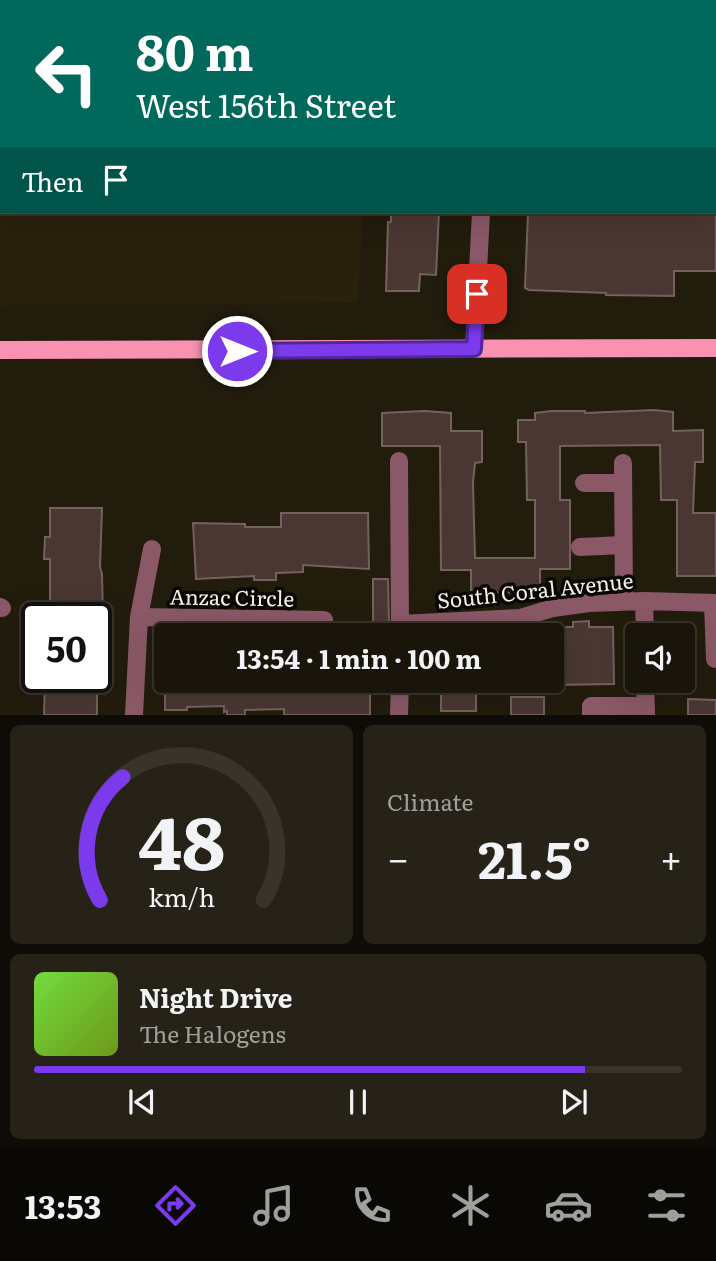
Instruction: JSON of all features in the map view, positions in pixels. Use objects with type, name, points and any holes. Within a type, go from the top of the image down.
[{"type":"main road","points":[[0,350],[716,348]]},
{"type":"street","points":[[474,349],[481,214]]},
{"type":"street","points":[[399,461],[400,623]]},
{"type":"street","points":[[623,463],[624,601]]},
{"type":"street","points":[[584,483],[622,483]]},
{"type":"street","points":[[580,547],[623,545]]},
{"type":"street","points":[[134,715],[139,617],[152,549]]},
{"type":"street","name":"South Coral Avenue","points":[[465,623],[520,618],[553,608],[624,601],[715,603]]},
{"type":"street","points":[[644,601],[645,623]]},
{"type":"street","points":[[715,603],[715,659]]},
{"type":"street","name":"Anzac Circle","points":[[139,617],[324,620]]},
{"type":"street","points":[[399,715],[400,693]]},
{"type":"street","points":[[591,715],[591,706],[646,710]]},
{"type":"shaded area","points":[[0,214],[363,214],[358,303],[0,305]]},
{"type":"building","points":[[391,214],[439,214],[436,275],[420,274],[419,291],[386,291],[388,222],[391,222]]},
{"type":"building","points":[[528,214],[716,214],[716,271],[674,271],[674,296],[606,295],[525,288]]},
{"type":"building","points":[[654,410],[673,412],[673,431],[703,430],[703,462],[695,462],[693,513],[716,513],[716,576],[677,576],[677,500],[661,500],[660,445],[560,446],[560,500],[570,500],[570,569],[540,569],[540,592],[471,593],[471,570],[441,570],[440,446],[382,446],[382,413],[451,413],[451,431],[482,431],[482,462],[475,463],[473,483],[475,558],[535,558],[535,500],[527,500],[526,442],[518,442],[518,420],[535,420],[535,413],[552,411],[585,413]]},
{"type":"building","points":[[50,508],[102,508],[100,567],[103,602],[50,602],[50,559],[44,559],[45,537],[50,537]]},
{"type":"building","points":[[281,513],[368,513],[369,569],[303,565],[303,572],[276,573],[276,580],[254,580],[254,576],[196,579],[193,523],[281,527]]},
{"type":"building","points":[[373,579],[388,579],[389,622],[373,623]]},
{"type":"building","points":[[589,621],[589,627],[613,627],[614,684],[564,685],[564,627],[573,627],[573,622]]},
{"type":"building","points":[[45,693],[97,693],[97,715],[44,715]]},
{"type":"building","points":[[165,693],[370,693],[370,715],[284,715],[284,709],[245,710],[245,715],[227,715],[224,706],[165,710]]},
{"type":"building","points":[[441,693],[476,693],[476,711],[441,711]]},
{"type":"building","points":[[511,697],[544,697],[544,715],[511,715]]},
{"type":"building","points":[[688,699],[716,700],[716,715],[688,715]]},
{"type":"route","points":[[237,351],[474,349],[477,294]]}]
